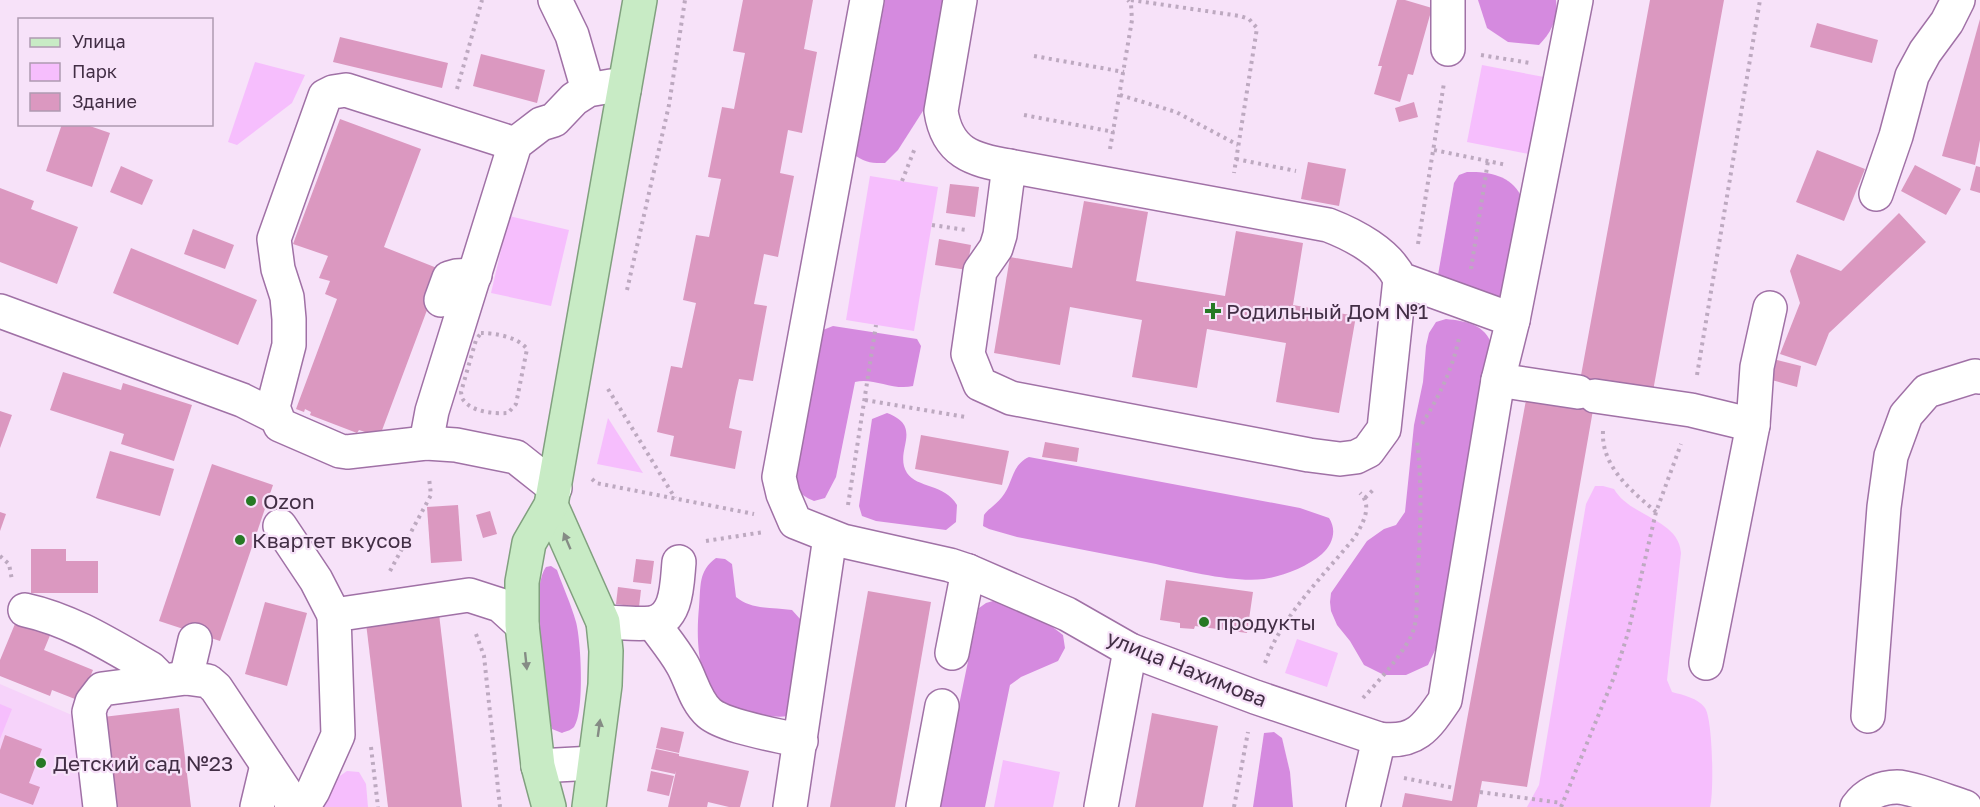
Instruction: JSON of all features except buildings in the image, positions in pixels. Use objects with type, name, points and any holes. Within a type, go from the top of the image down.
[{"type":"main road","points":[[549,807],[538,766],[522,625],[522,582],[529,543],[553,496],[640,0]]},
{"type":"main road","points":[[553,496],[603,622],[606,651],[605,685],[589,807]]},
{"type":"lane","points":[[555,0],[572,35],[588,90]]},
{"type":"lane","points":[[797,523],[783,494],[779,477],[867,0]]},
{"type":"lane","points":[[960,0],[941,111],[947,134],[957,148],[989,163],[1328,225],[1345,232],[1372,249],[1395,267],[1405,281],[1513,320]]},
{"type":"lane","points":[[1448,0],[1448,49]]},
{"type":"lane","points":[[1363,807],[1379,739],[1393,741],[1419,732],[1430,723],[1445,700],[1498,380],[1513,320],[1576,0]]},
{"type":"lane","points":[[1876,194],[1896,136],[1912,76],[1925,52],[1947,22],[1958,0]]},
{"type":"lane","points":[[426,443],[432,411],[515,144],[541,124],[554,120],[574,99],[588,90],[611,86],[624,90]]},
{"type":"lane","points":[[278,421],[273,407],[289,345],[289,319],[287,297],[278,269],[274,239],[325,96],[346,90],[515,144]]},
{"type":"lane","points":[[1009,166],[996,248],[980,271],[968,354],[980,384],[1011,399],[1309,455],[1340,459],[1356,456],[1368,451],[1384,429],[1405,281]]},
{"type":"lane","points":[[441,300],[449,278],[475,275]]},
{"type":"lane","points":[[1706,663],[1753,425],[1757,367],[1770,308]]},
{"type":"lane","points":[[0,311],[242,400],[278,421],[339,451],[426,443],[456,445],[516,456],[553,496]]},
{"type":"lane","points":[[1868,716],[1884,507],[1891,456],[1906,415],[1927,391],[1975,376],[1980,377]]},
{"type":"lane","points":[[1498,380],[1692,410],[1753,425]]},
{"type":"lane","name":"улица Нахимова","points":[[797,523],[836,539],[968,571],[1067,614],[1130,650],[1255,697],[1379,739]]},
{"type":"lane","points":[[279,526],[316,580],[334,615],[338,735],[313,791],[303,807]]},
{"type":"lane","points":[[790,807],[836,539]]},
{"type":"lane","points":[[603,622],[653,623],[661,619],[673,603],[679,562]]},
{"type":"lane","points":[[952,653],[968,571]]},
{"type":"lane","points":[[334,615],[469,595],[500,605],[522,625]]},
{"type":"lane","points":[[25,610],[46,614],[73,625],[150,668],[156,674],[172,679]]},
{"type":"lane","points":[[653,623],[684,666],[708,712],[720,720],[801,741]]},
{"type":"lane","points":[[172,679],[195,640]]},
{"type":"lane","points":[[1101,807],[1130,650]]},
{"type":"lane","points":[[99,807],[89,712],[92,702],[102,689],[172,679],[208,681],[216,688],[290,799],[292,807]]},
{"type":"lane","points":[[923,807],[942,706]]},
{"type":"lane","points":[[538,766],[594,763]]},
{"type":"lane","points":[[257,807],[267,765]]},
{"type":"lane","points":[[1857,807],[1865,797],[1880,790],[1898,787],[1965,807]]},
{"type":"path","points":[[462,71],[482,0]]},
{"type":"path","points":[[626,296],[669,105],[685,0]]},
{"type":"path","points":[[1103,183],[1114,132],[1132,20],[1130,0],[1239,16],[1249,19],[1257,28],[1228,206]]},
{"type":"path","points":[[1479,792],[1561,805],[1614,677],[1628,633],[1656,512],[1692,410],[1760,0]]},
{"type":"path","points":[[1405,281],[1434,150],[1448,49],[1563,69]]},
{"type":"path","points":[[1034,56],[1124,72]]},
{"type":"path","points":[[1120,95],[1176,112],[1238,146]]},
{"type":"path","points":[[1024,115],[1114,132]]},
{"type":"path","points":[[1434,150],[1543,171]]},
{"type":"path","points":[[1236,159],[1296,171]]},
{"type":"path","points":[[1410,442],[1441,393],[1454,361],[1466,303],[1488,161]]},
{"type":"path","points":[[836,539],[876,325]]},
{"type":"path","points":[[462,388],[462,399],[470,407],[508,413],[516,404],[527,349],[520,342],[512,339],[481,333],[476,340],[470,362]]},
{"type":"path","points":[[604,396],[606,386],[675,498]]},
{"type":"path","points":[[1592,395],[1602,442],[1609,460],[1632,491],[1656,512]]},
{"type":"path","points":[[1338,725],[1378,682],[1407,643],[1414,629],[1420,496],[1416,433]]},
{"type":"path","points":[[588,470],[596,483],[797,523]]},
{"type":"path","points":[[1365,498],[1377,486]]},
{"type":"path","points":[[1255,697],[1270,648],[1290,616],[1355,537],[1366,513],[1365,498],[1359,492]]},
{"type":"path","points":[[378,608],[384,582],[431,495]]},
{"type":"path","points":[[679,562],[687,549],[702,542],[749,536],[797,523]]},
{"type":"path","points":[[486,675],[500,807]]},
{"type":"path","points":[[1234,807],[1245,751]]},
{"type":"path","points":[[1371,771],[1454,788]]},
{"type":"path","points":[[376,789],[378,807]]},
{"type":"shaded area","points":[[885,0],[947,0],[928,103],[898,150],[885,163],[877,163],[856,156]]},
{"type":"shaded area","points":[[1478,0],[1556,0],[1555,19],[1551,30],[1539,45],[1508,42],[1487,28]]},
{"type":"shaded area","points":[[1467,172],[1500,176],[1513,185],[1522,199],[1502,298],[1497,300],[1438,275],[1454,183],[1459,175]]},
{"type":"shaded area","points":[[1446,319],[1480,328],[1492,346],[1438,644],[1428,665],[1406,675],[1384,675],[1364,665],[1350,641],[1337,625],[1331,611],[1331,593],[1367,541],[1384,529],[1396,525],[1405,512],[1414,425],[1423,382],[1426,346],[1429,333],[1436,322]]},
{"type":"shaded area","points":[[833,326],[917,339],[921,346],[913,386],[898,387],[869,381],[855,382],[836,477],[825,498],[814,501],[798,490],[795,470],[823,330]]},
{"type":"shaded area","points":[[887,413],[904,425],[906,440],[903,456],[907,473],[917,481],[946,493],[957,505],[956,522],[946,530],[876,521],[862,516],[859,506],[872,419]]},
{"type":"shaded area","points":[[1029,457],[1300,508],[1329,518],[1333,527],[1333,537],[1326,550],[1309,563],[1279,576],[1252,580],[1196,573],[1017,537],[983,526],[984,515],[1006,492],[1015,470],[1023,460]]},
{"type":"shaded area","points":[[716,558],[725,559],[732,564],[736,597],[755,606],[792,610],[801,620],[803,635],[788,716],[770,716],[730,707],[719,699],[704,676],[698,634],[701,586],[706,568]]},
{"type":"shaded area","points":[[551,566],[557,570],[574,615],[578,631],[580,659],[580,707],[574,727],[562,733],[552,729],[541,692],[536,660],[536,616],[540,586],[546,567]]},
{"type":"shaded area","points":[[993,601],[1012,604],[1039,618],[1063,635],[1065,648],[1058,661],[1021,677],[1010,685],[985,807],[938,807],[979,608]]},
{"type":"shaded area","name":"Детский сад №23","points":[[0,684],[81,719],[84,807],[0,807]]},
{"type":"shaded area","points":[[1274,732],[1282,738],[1290,772],[1293,807],[1253,807],[1264,733]]},
{"type":"green space","points":[[255,62],[305,75],[292,103],[237,145],[228,142]]},
{"type":"green space","points":[[1482,65],[1544,77],[1529,154],[1467,142]]},
{"type":"green space","points":[[870,176],[938,187],[914,331],[846,320]]},
{"type":"green space","points":[[509,216],[569,230],[551,306],[491,293]]},
{"type":"green space","points":[[608,418],[643,473],[597,464]]},
{"type":"green space","points":[[1595,486],[1614,489],[1631,506],[1663,525],[1678,542],[1681,553],[1667,680],[1672,692],[1698,702],[1705,708],[1708,715],[1712,757],[1710,807],[1527,807],[1539,785],[1586,504]]},
{"type":"green space","points":[[1297,639],[1338,653],[1327,687],[1285,673]]},
{"type":"green space","points":[[0,704],[12,709],[0,739]]},
{"type":"green space","points":[[1003,760],[1060,772],[1053,807],[994,807]]},
{"type":"green space","points":[[347,771],[359,772],[366,784],[368,807],[320,807],[334,780]]},
{"type":"place","name":"Родильный Дом №1","points":[[1213,311]]},
{"type":"place","name":"Ozon","points":[[251,501]]},
{"type":"place","name":"Квартет вкусов","points":[[240,540]]},
{"type":"place","name":"продукты","points":[[1204,622]]},
{"type":"place","name":"Детский сад №23","points":[[41,763]]}]
